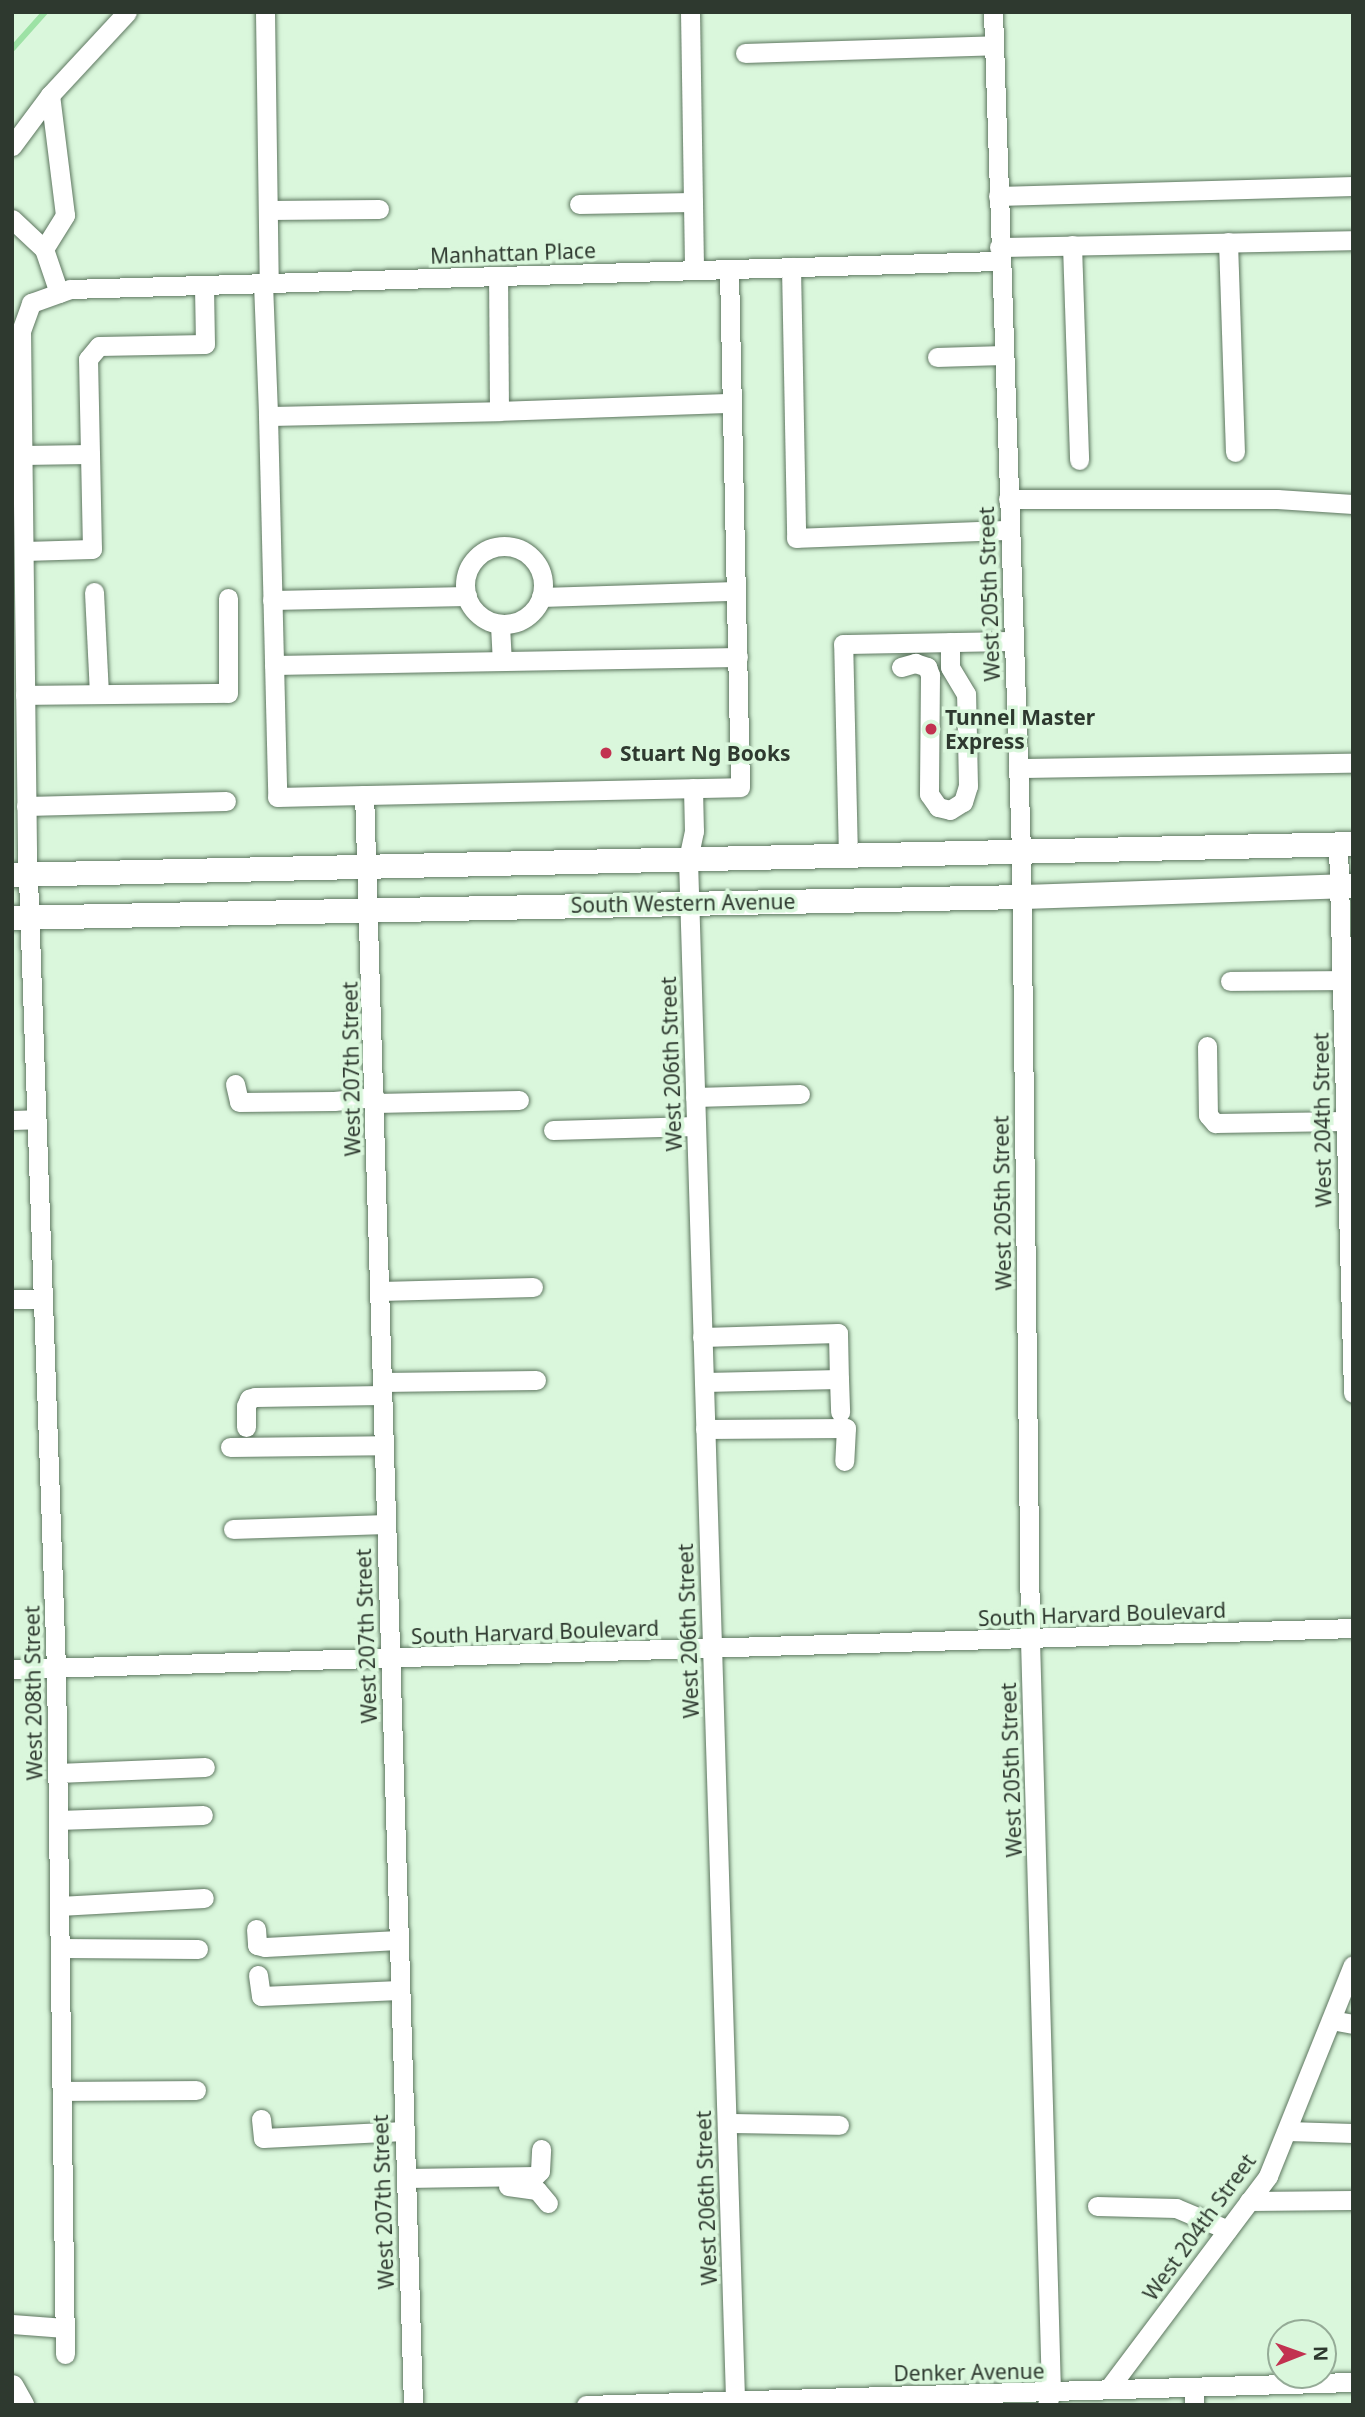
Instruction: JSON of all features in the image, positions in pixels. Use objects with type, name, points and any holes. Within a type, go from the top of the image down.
[{"type":"main road","name":"South Western Avenue","points":[[20,875],[368,865],[1345,845]]},
{"type":"main road","name":"South Western Avenue","points":[[20,918],[1021,897],[1346,886]]},
{"type":"main road","points":[[12,2387],[22,2405]]},
{"type":"street","points":[[12,146],[50,95],[127,12]]},
{"type":"street","points":[[265,12],[268,416],[277,797],[740,786],[729,269]]},
{"type":"street","points":[[690,12],[694,270]]},
{"type":"street","name":"West 205th Street","points":[[993,12],[1021,853],[1030,1640],[1049,2399]]},
{"type":"street","points":[[745,53],[994,45]]},
{"type":"street","points":[[44,249],[65,215],[50,95]]},
{"type":"street","points":[[998,196],[1353,186]]},
{"type":"street","points":[[579,204],[693,202]]},
{"type":"street","points":[[268,210],[379,209]]},
{"type":"street","points":[[12,219],[44,249],[59,293]]},
{"type":"street","name":"Manhattan Place","points":[[32,303],[69,289],[791,267],[999,254],[1072,245],[1353,240]]},
{"type":"street","points":[[1228,242],[1235,453]]},
{"type":"street","points":[[1072,245],[1079,460]]},
{"type":"street","points":[[791,267],[796,538],[1009,530]]},
{"type":"street","points":[[498,276],[499,411]]},
{"type":"street","points":[[20,556],[92,549],[88,359],[99,346],[205,344],[204,285]]},
{"type":"street","name":"West 208th Street","points":[[32,303],[21,331],[17,377],[22,455],[19,625],[25,695],[26,806],[20,875],[20,918],[36,1119],[56,1668],[65,2354]]},
{"type":"street","points":[[937,357],[1003,355]]},
{"type":"street","points":[[268,416],[732,403]]},
{"type":"street","points":[[22,455],[90,454]]},
{"type":"street","points":[[1008,499],[1277,499],[1353,504]]},
{"type":"street","points":[[502,546],[515,547],[535,561],[541,572],[541,597],[526,618],[500,625],[476,613],[467,596],[466,576],[479,555],[502,546]]},
{"type":"street","points":[[541,597],[736,591]]},
{"type":"street","points":[[94,593],[99,694]]},
{"type":"street","points":[[272,600],[467,596]]},
{"type":"street","points":[[25,695],[228,693],[228,598]]},
{"type":"street","points":[[500,625],[502,661]]},
{"type":"street","points":[[848,857],[843,644],[1014,641]]},
{"type":"street","points":[[901,667],[915,663],[928,667],[929,794],[938,807],[950,810],[963,803],[968,786],[966,694],[950,667],[950,642]]},
{"type":"street","points":[[274,665],[737,657]]},
{"type":"street","points":[[1018,768],[1353,763]]},
{"type":"street","name":"West 206th Street","points":[[692,788],[694,831],[688,860],[689,904],[735,2400]]},
{"type":"street","name":"West 207th Street","points":[[365,795],[412,2405]]},
{"type":"street","points":[[26,806],[226,801]]},
{"type":"street","name":"West 204th Street","points":[[1345,845],[1346,886],[1341,980],[1353,1393]]},
{"type":"street","points":[[1230,981],[1341,980]]},
{"type":"street","points":[[1207,1046],[1208,1115],[1215,1124],[1345,1121]]},
{"type":"street","points":[[235,1084],[239,1102],[519,1101]]},
{"type":"street","points":[[695,1097],[800,1094]]},
{"type":"street","points":[[12,1120],[36,1119]]},
{"type":"street","points":[[553,1130],[696,1126]]},
{"type":"street","points":[[380,1291],[533,1287]]},
{"type":"street","points":[[12,1299],[43,1299]]},
{"type":"street","points":[[702,1337],[838,1333],[840,1412]]},
{"type":"street","points":[[704,1382],[839,1379]]},
{"type":"street","points":[[246,1427],[246,1406],[254,1396],[536,1380]]},
{"type":"street","points":[[705,1429],[846,1428],[844,1461]]},
{"type":"street","points":[[230,1447],[383,1445]]},
{"type":"street","points":[[233,1529],[386,1524]]},
{"type":"street","name":"South Harvard Boulevard","points":[[12,1669],[712,1650],[1353,1628]]},
{"type":"street","points":[[58,1773],[205,1767]]},
{"type":"street","points":[[58,1820],[203,1815]]},
{"type":"street","points":[[59,1906],[204,1898]]},
{"type":"street","points":[[256,1929],[257,1945],[265,1947],[398,1940]]},
{"type":"street","points":[[60,1948],[198,1949]]},
{"type":"street","name":"West 204th Street","points":[[1109,2388],[1268,2176],[1353,1965]]},
{"type":"street","points":[[258,1975],[261,1996],[400,1990]]},
{"type":"street","points":[[1331,2020],[1353,2024]]},
{"type":"street","points":[[62,2091],[195,2090]]},
{"type":"street","points":[[261,2119],[263,2138],[404,2131]]},
{"type":"street","points":[[727,2123],[839,2125]]},
{"type":"street","points":[[1287,2131],[1353,2133]]},
{"type":"street","points":[[406,2184],[535,2176],[540,2171],[541,2148]]},
{"type":"street","points":[[406,2184],[516,2186],[537,2190],[548,2203]]},
{"type":"street","points":[[1249,2201],[1353,2200]]},
{"type":"street","points":[[1097,2206],[1176,2208],[1228,2230]]},
{"type":"street","points":[[12,2324],[65,2328]]},
{"type":"street","name":"Denker Avenue","points":[[586,2405],[735,2400],[1049,2399],[1109,2388],[1194,2396],[1353,2382]]},
{"type":"waterway","points":[[12,49],[45,12]]},
{"type":"place","name":"Tunnel Master Express","points":[[931,729]]},
{"type":"place","name":"Stuart Ng Books","points":[[606,753]]}]
